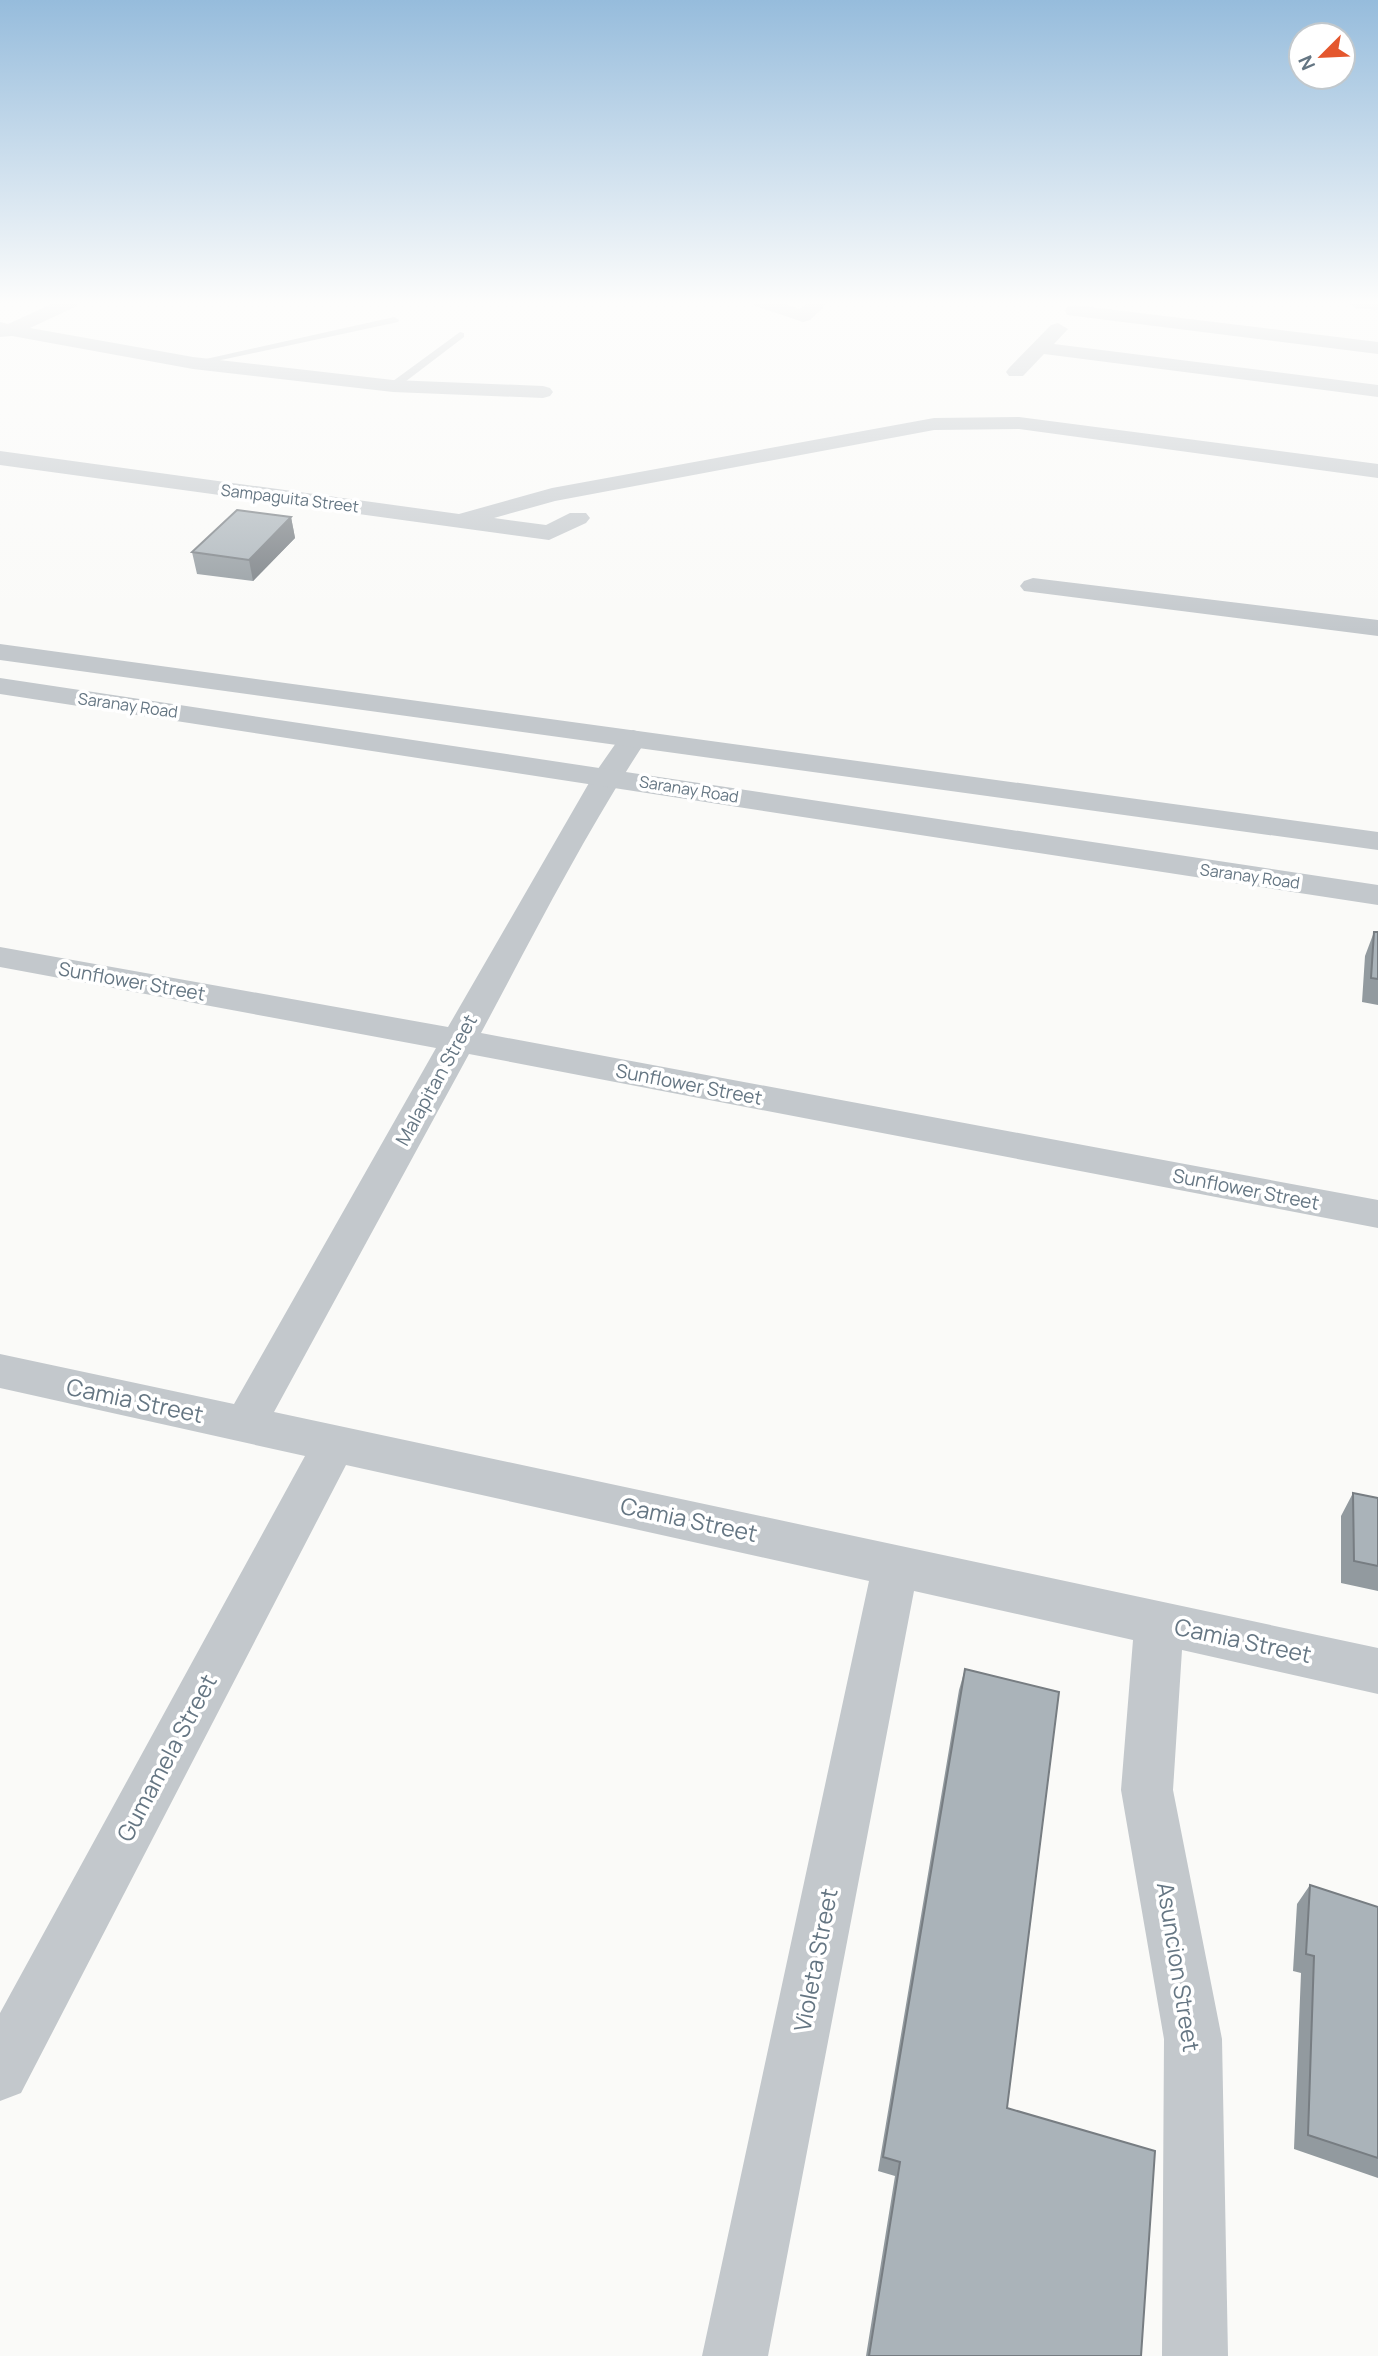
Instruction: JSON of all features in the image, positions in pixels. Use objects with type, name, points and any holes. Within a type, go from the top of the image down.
[{"type":"street","points":[[462,520],[552,495],[934,424],[1019,423],[1378,471]]},
{"type":"street","name":"Sampaguita Street","points":[[0,458],[549,533],[578,519]]},
{"type":"street","points":[[1034,586],[1378,628]]},
{"type":"street","name":"Saranay Road","points":[[0,652],[1378,841]]},
{"type":"street","name":"Saranay Road","points":[[0,686],[608,776],[1378,895]]},
{"type":"street","name":"Malapitan Street","points":[[246,1425],[458,1040],[608,776],[633,739]]},
{"type":"street","name":"Sunflower Street","points":[[0,957],[458,1040],[1378,1214]]},
{"type":"street","name":"Camia Street","points":[[0,1371],[1378,1671]]},
{"type":"street","name":"Gumamela Street","points":[[0,2072],[334,1444]]},
{"type":"street","name":"Violeta Street","points":[[735,2356],[896,1564]]},
{"type":"street","name":"Asuncion Street","points":[[1159,1623],[1147,1790],[1193,2039],[1195,2356]]},
{"type":"building","points":[[237,510],[291,517],[249,560],[192,552]]},
{"type":"building","points":[[1374,932],[1378,932],[1378,979],[1371,978]]},
{"type":"building","points":[[1353,1493],[1378,1498],[1378,1566],[1354,1561]]},
{"type":"building","points":[[965,1669],[1059,1692],[1007,2108],[1155,2151],[1141,2356],[869,2356],[900,2162],[883,2157]]},
{"type":"building","points":[[1310,1885],[1378,1907],[1378,2158],[1308,2135],[1314,1956],[1306,1954]]}]
